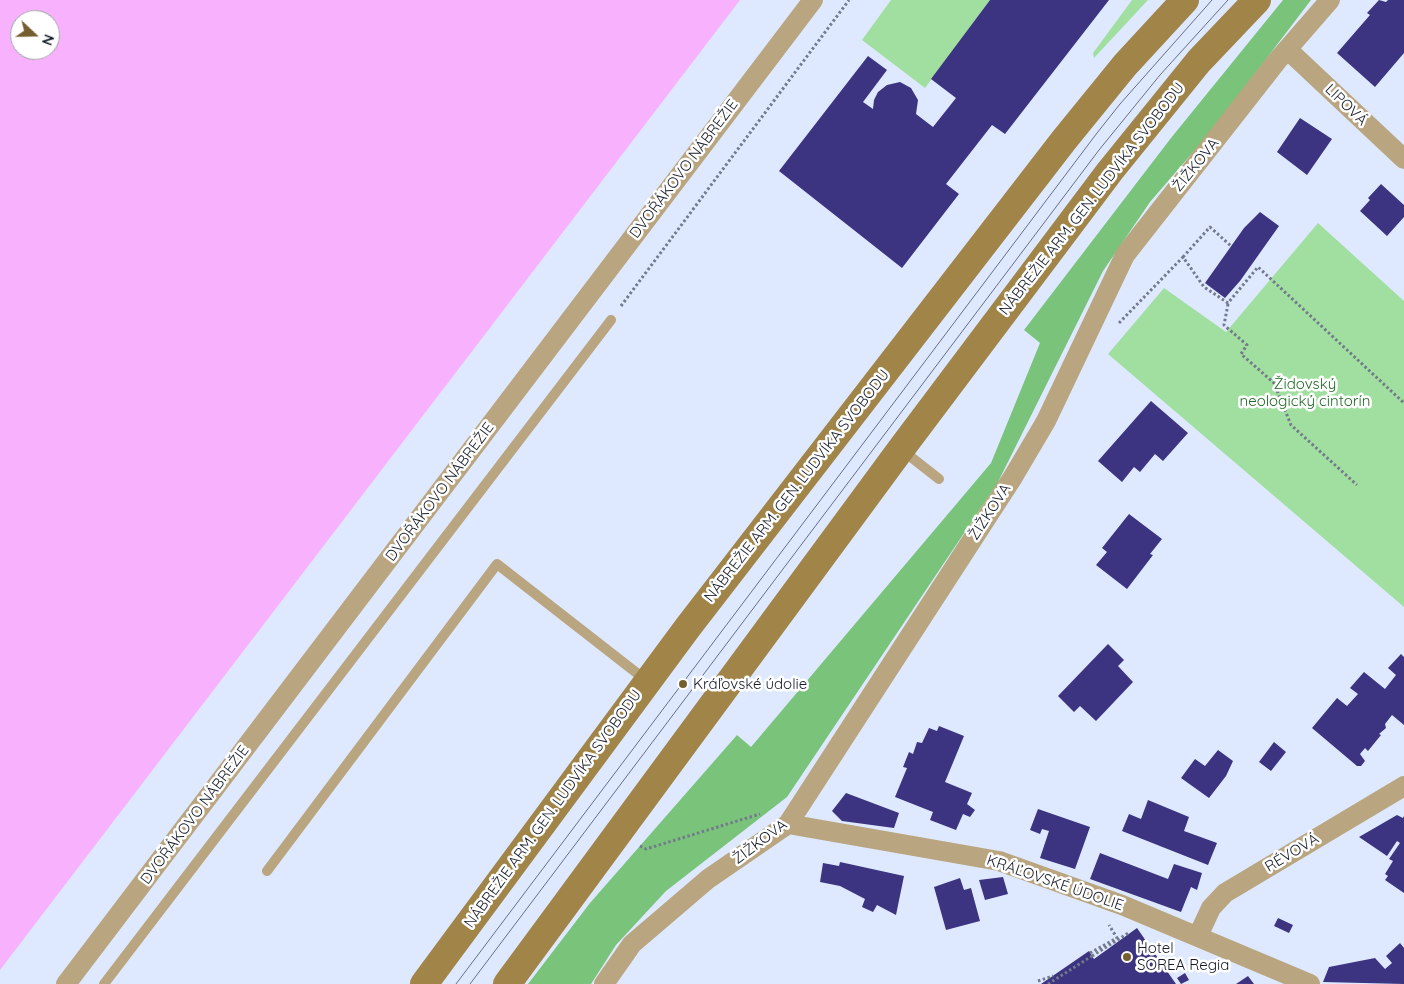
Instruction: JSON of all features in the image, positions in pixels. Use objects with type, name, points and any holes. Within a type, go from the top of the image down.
[{"type":"main road","name":"NÁBREŽIE ARM. GEN. LUDVÍKA SVOBODU","points":[[424,984],[647,682],[1064,140],[1125,65],[1185,0]]},
{"type":"main road","name":"NÁBREŽIE ARM. GEN. LUDVÍKA SVOBODU","points":[[507,984],[901,449],[1110,171],[1199,61],[1257,0]]},
{"type":"street","name":"DVOŘÁKOVO NÁBREŽIE","points":[[66,984],[813,0]]},
{"type":"street","name":"ŽIŽKOVA","points":[[604,984],[632,944],[708,879],[788,824],[1018,469],[1046,420],[1125,255],[1330,0]]},
{"type":"street","name":"LIPOVÁ","points":[[1288,50],[1404,159]]},
{"type":"street","name":"RÉVOVÁ","points":[[1198,936],[1211,908],[1224,893],[1404,786]]},
{"type":"street","name":"KRÁĽOVSKÉ ÚDOLIE","points":[[788,824],[999,861],[1122,905],[1310,984]]},
{"type":"lane","points":[[104,984],[611,320]]},
{"type":"lane","points":[[901,449],[939,479]]},
{"type":"lane","points":[[268,871],[497,564],[647,682]]},
{"type":"path","points":[[611,320],[849,0]]},
{"type":"path","points":[[1115,327],[1210,227],[1231,246]]},
{"type":"path","points":[[1183,257],[1204,287],[1228,303]]},
{"type":"path","points":[[1357,485],[1291,425],[1274,383],[1240,354],[1247,345],[1224,325],[1228,303],[1258,266],[1404,402]]},
{"type":"path","points":[[633,842],[646,849],[764,813]]},
{"type":"path","points":[[1090,953],[1117,938],[1109,925]]},
{"type":"path","points":[[1048,984],[1134,929]]},
{"type":"path","points":[[1035,982],[1053,976]]},
{"type":"green space","points":[[891,0],[990,0],[925,88],[862,40]]},
{"type":"green space","points":[[1132,0],[1148,0],[1094,58],[1093,53]]},
{"type":"green space","points":[[1283,0],[1311,0],[1213,129],[1150,202],[1103,271],[997,484],[787,797],[666,891],[616,945],[591,984],[528,984],[590,903],[737,735],[751,747],[991,463],[1040,343],[1024,330],[1171,138]]},
{"type":"green space","name":"Židovský neologický cintorín","points":[[1318,223],[1404,301],[1404,607],[1108,354],[1164,288],[1226,332]]},
{"type":"shaded area","points":[[0,0],[740,0],[0,970]]},
{"type":"building","points":[[990,0],[1109,0],[1005,134],[992,125],[946,184],[959,194],[902,268],[779,171],[868,56],[887,70],[863,102],[873,109],[874,100],[878,92],[887,85],[900,82],[911,88],[918,100],[916,114],[933,127],[956,98],[931,79]]},
{"type":"building","points":[[1379,0],[1386,2],[1388,0],[1404,0],[1404,53],[1375,87],[1337,53],[1370,15],[1367,13]]},
{"type":"building","points":[[1300,118],[1332,139],[1307,175],[1277,152]]},
{"type":"building","points":[[1381,184],[1404,205],[1404,217],[1387,236],[1360,211],[1370,200],[1368,198]]},
{"type":"building","points":[[1260,212],[1279,226],[1240,281],[1225,298],[1205,283],[1244,228]]},
{"type":"building","points":[[1151,401],[1188,433],[1163,461],[1155,454],[1140,472],[1134,467],[1122,482],[1098,461]]},
{"type":"building","points":[[1129,514],[1162,539],[1150,554],[1153,555],[1127,589],[1096,565],[1107,552],[1102,548]]},
{"type":"building","points":[[1108,644],[1124,660],[1118,666],[1133,682],[1096,721],[1080,706],[1074,712],[1058,696]]},
{"type":"building","points":[[1401,654],[1404,657],[1404,725],[1392,715],[1385,724],[1386,728],[1379,734],[1381,735],[1368,751],[1365,748],[1360,754],[1365,761],[1361,766],[1357,766],[1312,728],[1337,698],[1347,706],[1358,694],[1350,688],[1364,672],[1385,689],[1396,675],[1388,668]]},
{"type":"building","points":[[939,726],[964,736],[945,782],[972,793],[967,804],[975,810],[970,817],[963,814],[956,830],[930,820],[933,812],[895,797],[907,768],[903,767],[909,752],[913,754],[917,742],[922,743],[929,728],[937,731]]},
{"type":"building","points":[[1274,742],[1286,752],[1271,771],[1259,762]]},
{"type":"building","points":[[1218,750],[1233,761],[1226,776],[1209,798],[1181,778],[1195,759],[1205,766]]},
{"type":"building","points":[[846,793],[899,813],[894,828],[842,821],[832,811]]},
{"type":"building","points":[[1148,800],[1189,817],[1184,831],[1217,843],[1208,865],[1122,831],[1129,814],[1141,819]]},
{"type":"building","points":[[1038,809],[1090,827],[1075,869],[1040,858],[1049,831],[1042,829],[1040,834],[1030,830]]},
{"type":"building","points":[[1397,815],[1403,818],[1404,816],[1404,893],[1385,880],[1388,876],[1385,874],[1393,861],[1389,859],[1400,843],[1397,841],[1387,856],[1359,837]]},
{"type":"building","points":[[1100,853],[1168,879],[1174,864],[1202,873],[1197,890],[1191,887],[1181,912],[1090,879]]},
{"type":"building","points":[[840,862],[904,876],[896,915],[877,905],[873,912],[862,907],[865,899],[840,886],[820,882],[823,863],[839,866]]},
{"type":"building","points":[[1003,877],[1008,894],[985,900],[979,880]]},
{"type":"building","points":[[960,878],[964,890],[971,888],[980,921],[946,930],[934,887]]},
{"type":"building","points":[[1278,918],[1293,925],[1289,933],[1274,926]]},
{"type":"building","name":"Hotel SOREA Regia","points":[[1137,928],[1176,984],[1041,984],[1089,951],[1094,959]]},
{"type":"building","points":[[1400,943],[1404,948],[1404,984],[1323,982],[1329,967],[1375,958],[1385,969],[1392,963],[1386,956]]},
{"type":"building","points":[[1185,973],[1189,980],[1181,984],[1177,978]]},
{"type":"building","points":[[1248,976],[1254,984],[1236,984]]},
{"type":"tram line","points":[[456,984],[1097,133],[1120,104],[1212,0]]},
{"type":"tram line","points":[[470,984],[1099,150],[1160,75],[1228,0]]},
{"type":"place","name":"Kráľovské údolie","points":[[683,684]]},
{"type":"place","name":"Hotel SOREA Regia","points":[[1127,957]]}]
